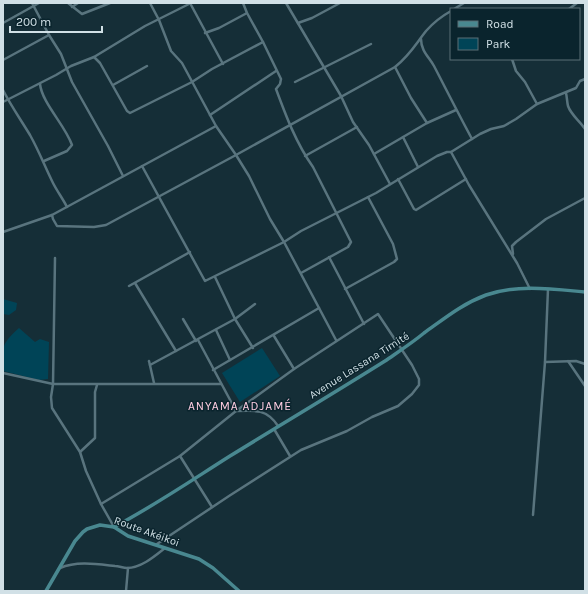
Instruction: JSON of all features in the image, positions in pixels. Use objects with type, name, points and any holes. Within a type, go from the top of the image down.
[{"type":"street","points":[[3,23],[39,3]]},
{"type":"street","points":[[68,3],[82,14],[110,3]]},
{"type":"street","points":[[72,7],[78,3]]},
{"type":"street","points":[[150,3],[159,20],[171,51],[182,63],[216,126],[249,176],[270,219],[284,242],[336,340]]},
{"type":"street","points":[[3,102],[40,84],[67,68],[94,57],[145,26],[190,3],[223,64]]},
{"type":"street","points":[[243,3],[281,79],[280,84],[276,89],[290,125],[351,242],[348,247],[301,274]]},
{"type":"street","points":[[286,3],[341,96],[350,115],[374,154],[390,184]]},
{"type":"street","points":[[298,23],[312,18],[340,3]]},
{"type":"street","points":[[33,5],[61,54],[72,82],[123,176]]},
{"type":"street","points":[[52,215],[58,226],[94,227],[106,225],[395,67],[408,56],[432,25],[450,12]]},
{"type":"street","points":[[205,33],[219,28],[247,13]]},
{"type":"street","points":[[3,60],[49,35]]},
{"type":"street","points":[[421,38],[422,48],[433,64],[472,139]]},
{"type":"street","points":[[94,57],[100,63],[127,111],[130,113],[192,82],[263,42]]},
{"type":"street","points":[[296,82],[371,44]]},
{"type":"street","points":[[512,60],[516,71],[537,104]]},
{"type":"street","points":[[113,85],[147,66]]},
{"type":"street","points":[[395,67],[411,98],[427,123]]},
{"type":"street","points":[[210,114],[276,71]]},
{"type":"street","points":[[142,166],[205,281],[284,242],[301,231],[368,197],[442,153],[451,152],[486,131],[504,126],[516,120],[537,104],[576,88],[580,81],[585,79]]},
{"type":"street","points":[[40,84],[50,106],[72,145],[67,151],[44,160]]},
{"type":"street","points":[[3,90],[30,135],[40,156],[44,160],[53,182],[67,207]]},
{"type":"street","points":[[566,93],[568,106],[585,129]]},
{"type":"street","points":[[374,154],[427,123],[456,110]]},
{"type":"street","points":[[3,232],[52,215],[216,126]]},
{"type":"street","points":[[305,156],[357,127]]},
{"type":"street","points":[[403,137],[418,167]]},
{"type":"street","points":[[451,152],[514,258],[530,289]]},
{"type":"street","points":[[398,179],[414,209],[416,210],[466,179]]},
{"type":"street","points":[[345,289],[397,259],[393,244],[368,197]]},
{"type":"street","points":[[514,258],[512,246],[516,242],[546,219],[585,198]]},
{"type":"street","points":[[129,286],[190,252]]},
{"type":"street","points":[[329,257],[364,324]]},
{"type":"street","points":[[55,258],[53,384],[51,397],[52,408],[80,452],[86,471],[101,504],[114,527]]},
{"type":"street","points":[[215,277],[235,319],[253,348]]},
{"type":"street","points":[[135,283],[176,351]]},
{"type":"street","points":[[533,515],[545,362],[548,289]]},
{"type":"street","name":"Avenue Lassana Timité","points":[[114,527],[142,513],[401,350],[446,316],[475,300],[501,291],[548,289],[585,292]]},
{"type":"street","points":[[150,365],[197,341],[235,319],[255,304]]},
{"type":"street","points":[[213,370],[274,336],[319,308]]},
{"type":"street","points":[[101,504],[180,456],[236,411],[294,369],[336,340],[378,314],[412,366],[420,382],[418,388],[398,406],[290,456],[157,544]]},
{"type":"street","points":[[183,319],[236,411]]},
{"type":"street","points":[[216,330],[230,360]]},
{"type":"street","points":[[274,336],[294,369]]},
{"type":"street","points":[[149,361],[154,383]]},
{"type":"street","points":[[568,361],[585,386]]},
{"type":"street","points":[[545,362],[576,361],[585,364]]},
{"type":"street","points":[[3,373],[53,384],[221,384]]},
{"type":"street","points":[[80,452],[95,438],[95,392],[97,385]]},
{"type":"street","points":[[236,411],[248,410],[266,413],[273,418],[278,426]]},
{"type":"street","points":[[274,429],[290,456]]},
{"type":"street","points":[[180,456],[212,507]]},
{"type":"street","name":"Route Akéikoi","points":[[46,591],[75,541],[83,532],[100,525],[114,527],[128,536],[166,547],[203,562],[239,591]]},
{"type":"street","points":[[60,568],[71,564],[84,563],[128,568],[143,563],[156,556],[166,547]]},
{"type":"street","points":[[126,591],[128,568]]},
{"type":"green space","points":[[3,299],[17,303],[16,310],[9,315],[3,314]]},
{"type":"green space","points":[[19,328],[35,342],[40,339],[49,342],[48,379],[39,380],[3,371],[4,347],[8,339]]},
{"type":"green space","points":[[262,348],[280,376],[240,402],[222,373]]},
{"type":"district","name":"ANYAMA ADJAMÉ","points":[[240,406]]}]
